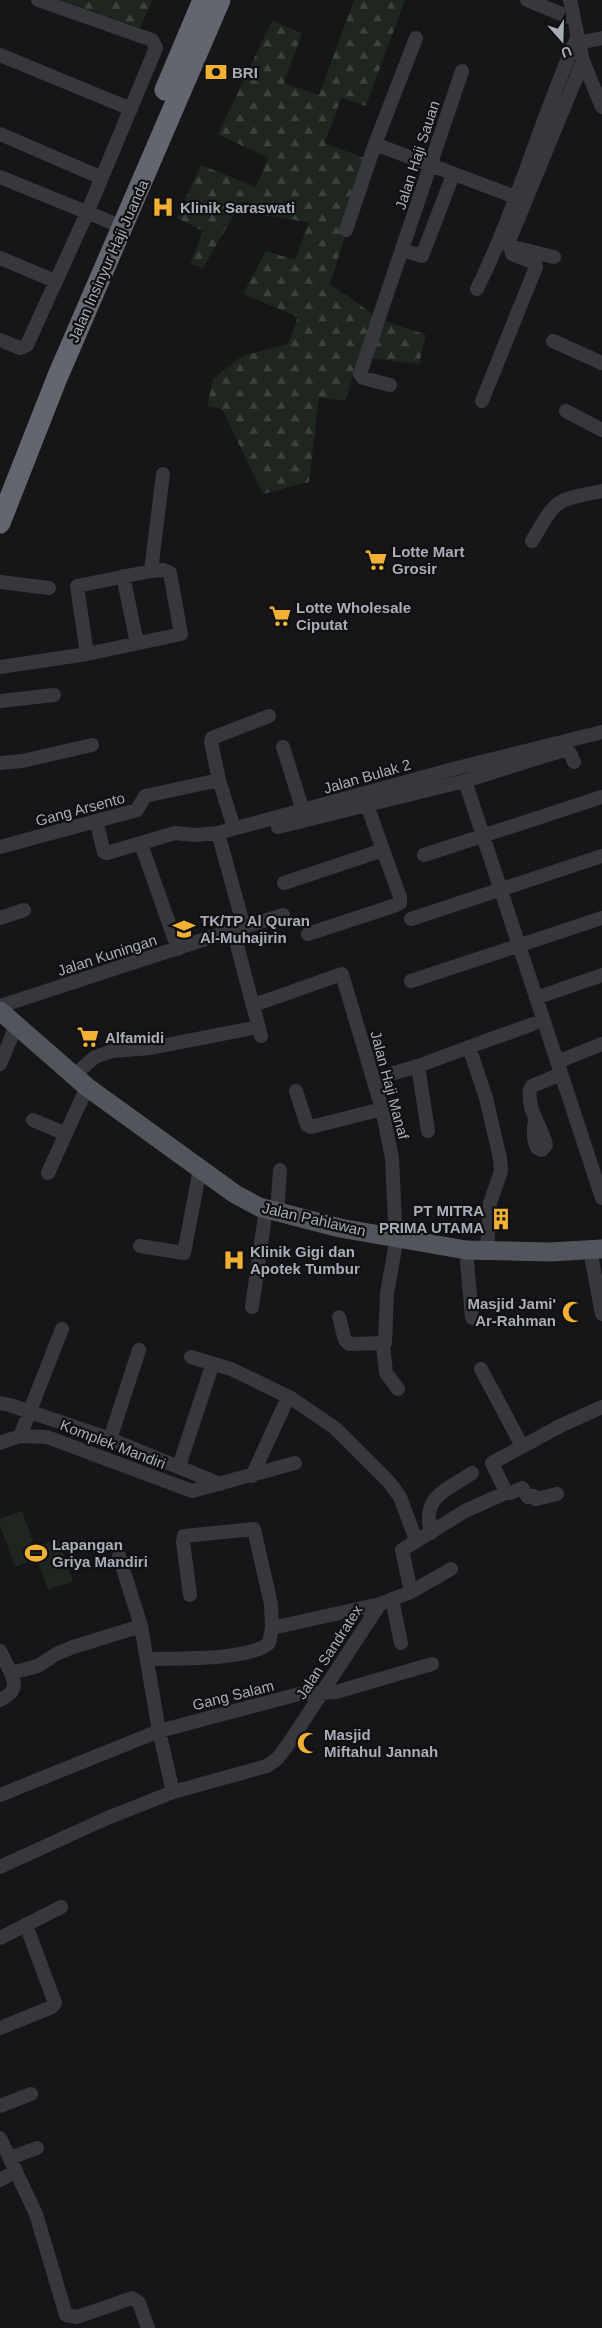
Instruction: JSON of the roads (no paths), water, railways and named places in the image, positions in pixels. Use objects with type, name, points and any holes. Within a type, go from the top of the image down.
[{"type":"highway","name":"Jalan Insinyur Haji Juanda","points":[[0,523],[203,0]]},
{"type":"highway","name":"Jalan Insinyur Haji Juanda","points":[[0,487],[33,404],[220,0]]},
{"type":"main road","name":"Jalan Pahlawan","points":[[4,1014],[80,1082],[235,1194],[272,1211],[340,1228],[396,1236],[466,1250],[550,1252],[598,1246]]},
{"type":"street","points":[[0,340],[20,348],[28,345],[87,213],[156,48],[152,40],[38,0]]},
{"type":"street","points":[[527,0],[574,18]]},
{"type":"street","points":[[570,0],[582,61],[602,104]]},
{"type":"street","points":[[346,230],[375,144],[416,38]]},
{"type":"street","points":[[578,40],[602,38]]},
{"type":"street","points":[[478,289],[497,249],[514,197],[578,40]]},
{"type":"street","points":[[0,55],[131,110]]},
{"type":"street","points":[[554,257],[509,246],[509,241],[582,61]]},
{"type":"street","name":"Jalan Haji Sauan","points":[[390,385],[363,378],[360,374],[462,71]]},
{"type":"street","points":[[0,134],[102,178]]},
{"type":"street","points":[[375,144],[514,197]]},
{"type":"street","points":[[402,250],[422,256],[453,174]]},
{"type":"street","points":[[0,177],[116,225]]},
{"type":"street","points":[[482,401],[536,267],[535,263],[497,249]]},
{"type":"street","points":[[0,258],[55,281]]},
{"type":"street","points":[[553,340],[602,363]]},
{"type":"street","points":[[566,411],[602,430]]},
{"type":"street","points":[[151,571],[163,474]]},
{"type":"street","points":[[532,541],[556,503],[564,499],[602,491]]},
{"type":"street","points":[[0,667],[88,654],[180,635],[182,631],[170,573],[164,570],[151,571],[76,586],[88,654]]},
{"type":"street","points":[[123,576],[137,643]]},
{"type":"street","points":[[0,582],[49,588]]},
{"type":"street","points":[[0,701],[54,696]]},
{"type":"street","points":[[234,828],[210,746],[212,738],[268,716]]},
{"type":"street","name":"Jalan Bulak 2","points":[[96,821],[105,853],[176,833],[195,835],[218,833],[453,769],[602,732]]},
{"type":"street","points":[[0,763],[22,761],[92,745]]},
{"type":"street","points":[[283,747],[303,811]]},
{"type":"street","points":[[278,828],[465,780],[564,750],[570,753],[574,762]]},
{"type":"street","name":"Gang Arsento","points":[[0,847],[137,810],[145,796],[219,780]]},
{"type":"street","points":[[465,780],[602,1198]]},
{"type":"street","points":[[424,855],[483,834],[602,797]]},
{"type":"street","points":[[308,934],[400,903],[400,898],[367,806]]},
{"type":"street","points":[[48,1172],[66,1134],[80,1082],[95,1057],[112,1051],[151,1048],[260,1032],[218,833]]},
{"type":"street","points":[[141,844],[178,949]]},
{"type":"street","points":[[284,883],[383,850]]},
{"type":"street","points":[[411,919],[602,856]]},
{"type":"street","points":[[0,918],[24,910]]},
{"type":"street","name":"Jalan Kuningan","points":[[4,1014],[178,949],[283,915]]},
{"type":"street","points":[[411,981],[602,918]]},
{"type":"street","name":"Jalan Haji Manaf","points":[[254,1005],[342,974],[382,1109],[392,1158],[396,1236],[387,1293],[385,1342],[383,1345],[386,1373],[398,1389]]},
{"type":"street","points":[[536,998],[602,975]]},
{"type":"street","points":[[0,1064],[4,1014]]},
{"type":"street","points":[[394,1073],[533,1024]]},
{"type":"street","points":[[535,1121],[530,1090],[532,1086],[559,1068],[602,1044]]},
{"type":"street","points":[[469,1047],[486,1098],[500,1158],[501,1171],[490,1203],[487,1250]]},
{"type":"street","points":[[418,1066],[428,1131]]},
{"type":"street","points":[[296,1091],[308,1125],[312,1127],[382,1109]]},
{"type":"street","points":[[33,1120],[66,1134]]},
{"type":"street","points":[[140,1246],[184,1253],[200,1169]]},
{"type":"street","points":[[252,1307],[280,1170]]},
{"type":"street","points":[[598,1246],[602,1314]]},
{"type":"street","points":[[466,1250],[472,1318]]},
{"type":"street","points":[[339,1317],[345,1340],[349,1344],[383,1345]]},
{"type":"street","points":[[20,1436],[62,1329]]},
{"type":"street","name":"Komplek Mandiri","points":[[110,1439],[139,1350]]},
{"type":"street","points":[[191,1357],[231,1369],[291,1398],[334,1428],[389,1482],[400,1497],[416,1540]]},
{"type":"street","points":[[481,1369],[522,1446]]},
{"type":"street","name":"Komplek Mandiri","points":[[179,1466],[210,1372]]},
{"type":"street","name":"Komplek Mandiri","points":[[0,1403],[110,1439],[220,1484]]},
{"type":"street","points":[[252,1476],[285,1404]]},
{"type":"street","points":[[504,1493],[492,1463],[522,1446],[602,1407]]},
{"type":"street","name":"Komplek Mandiri","points":[[0,1443],[20,1436],[40,1435],[56,1439],[192,1491],[220,1484]]},
{"type":"street","points":[[220,1484],[295,1463]]},
{"type":"street","points":[[431,1533],[427,1515],[434,1499],[472,1473]]},
{"type":"street","points":[[411,1592],[401,1553],[404,1548],[465,1511],[504,1493],[511,1493],[522,1488],[528,1497],[534,1496],[536,1499],[557,1494]]},
{"type":"street","points":[[147,1659],[196,1658],[252,1653],[269,1643],[272,1628],[271,1604],[254,1528],[184,1536],[183,1542],[190,1595]]},
{"type":"street","points":[[119,1556],[140,1626],[159,1731],[174,1792]]},
{"type":"street","points":[[401,1644],[386,1602],[411,1592],[451,1569]]},
{"type":"street","name":"Jalan Sandratex","points":[[272,1628],[386,1602]]},
{"type":"street","name":"Jalan Sandratex","points":[[0,1867],[105,1819],[174,1792],[259,1769],[272,1763],[283,1752],[322,1692],[386,1602]]},
{"type":"street","points":[[11,1673],[38,1666],[62,1651],[140,1626]]},
{"type":"street","points":[[0,1651],[14,1680],[13,1691],[10,1695],[0,1700]]},
{"type":"street","name":"Gang Salam","points":[[0,1795],[159,1731],[299,1694],[336,1692],[432,1664]]},
{"type":"street","points":[[0,1938],[61,1907]]},
{"type":"street","points":[[0,2028],[55,2003],[26,1925]]},
{"type":"street","points":[[0,2106],[31,2094]]},
{"type":"street","points":[[0,2138],[36,2214],[66,2315],[76,2317],[132,2298],[139,2303],[148,2328]]},
{"type":"street","points":[[0,2180],[13,2164],[37,2148]]},
{"type":"place","name":"BRI","points":[[216,72]]},
{"type":"place","name":"Klinik Saraswati","points":[[163,207]]},
{"type":"place","name":"Lotte Mart Grosir","points":[[376,560]]},
{"type":"place","name":"Lotte Wholesale Ciputat","points":[[280,616]]},
{"type":"place","name":"TK/TP Al Quran Al-Muhajirin","points":[[184,929]]},
{"type":"place","name":"Alfamidi","points":[[88,1037]]},
{"type":"place","name":"PT MITRA PRIMA UTAMA","points":[[501,1219]]},
{"type":"place","name":"Klinik Gigi dan Apotek Tumbur","points":[[234,1260]]},
{"type":"place","name":"Masjid Jami' Ar-Rahman","points":[[573,1312]]},
{"type":"place","name":"Lapangan Griya Mandiri","points":[[36,1553]]},
{"type":"place","name":"Masjid Miftahul Jannah","points":[[308,1743]]}]
